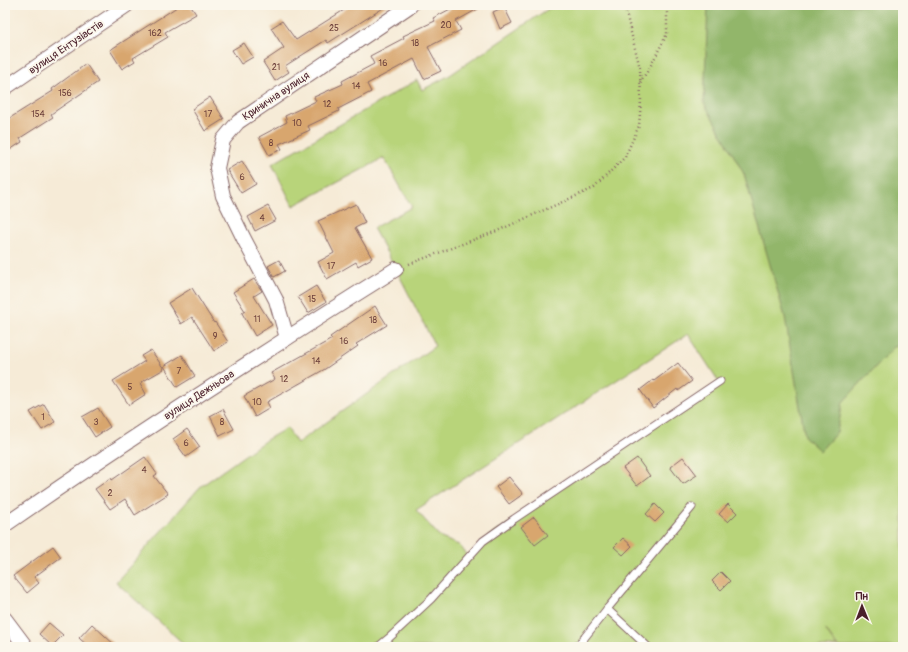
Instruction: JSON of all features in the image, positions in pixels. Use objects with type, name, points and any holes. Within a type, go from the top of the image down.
[{"type":"street","name":"вулиця Ентузіастів","points":[[5,88],[127,5]]},
{"type":"street","name":"Кринична вулиця","points":[[287,338],[276,300],[223,196],[217,168],[223,140],[238,122],[411,5]]},
{"type":"street","name":"вулиця Дежньова","points":[[5,525],[70,479],[396,269]]},
{"type":"street","points":[[5,619],[26,647]]},
{"type":"lane","points":[[378,647],[431,599],[483,541],[520,514],[720,381]]},
{"type":"lane","points":[[577,647],[692,507]]},
{"type":"lane","points":[[607,609],[648,647]]},
{"type":"path","points":[[396,269],[497,231],[594,188],[625,157],[639,126],[641,101],[640,68],[624,5]]},
{"type":"path","points":[[640,82],[649,69],[667,34],[667,5]]},
{"type":"green space","points":[[554,5],[903,5],[903,647],[838,647],[825,629],[837,647],[187,647],[116,582],[200,487],[266,440],[287,428],[297,443],[435,346],[396,269],[373,228],[412,207],[384,158],[293,206],[272,164],[417,80],[422,90],[450,75]],"holes":[[[688,334],[719,382],[483,541],[469,557],[459,545],[441,538],[416,510]]]},
{"type":"green space","points":[[708,5],[903,5],[903,345],[894,347],[843,402],[837,432],[820,451],[805,437],[785,317],[744,174],[704,103]]},
{"type":"building","points":[[180,5],[190,5],[196,14],[165,32],[168,37],[133,58],[135,61],[122,69],[110,50]]},
{"type":"building","points":[[352,5],[388,5],[328,43],[326,40],[285,66],[289,72],[275,81],[263,62],[284,48],[271,28],[282,21],[296,40]]},
{"type":"building","points":[[458,5],[485,5],[456,21],[461,30],[428,47],[441,71],[424,79],[414,59],[367,84],[371,92],[338,109],[339,111],[308,126],[310,130],[279,144],[282,149],[269,155],[259,137],[287,122],[285,116],[316,101],[314,97],[343,84],[342,81],[374,64],[370,56],[404,38],[403,36],[435,21],[433,18]]},
{"type":"building","points":[[504,7],[512,23],[500,29],[493,12]]},
{"type":"building","points":[[244,43],[253,57],[241,64],[232,50]]},
{"type":"building","points":[[86,64],[98,82],[51,114],[53,117],[20,138],[22,142],[5,153],[5,121],[53,91],[52,89]]},
{"type":"building","points":[[210,97],[224,119],[205,131],[192,109]]},
{"type":"building","points":[[242,161],[256,184],[241,193],[227,170]]},
{"type":"building","points":[[356,204],[365,223],[355,228],[372,258],[358,266],[356,262],[327,279],[318,262],[334,253],[318,221]]},
{"type":"building","points":[[268,206],[276,220],[255,231],[248,217]]},
{"type":"building","points":[[279,260],[285,271],[274,277],[268,266]]},
{"type":"building","points":[[254,279],[262,291],[254,296],[272,325],[255,336],[242,313],[245,311],[233,292]]},
{"type":"building","points":[[316,286],[326,302],[308,313],[298,297]]},
{"type":"building","points":[[192,288],[228,342],[214,351],[192,317],[181,324],[168,303]]},
{"type":"building","points":[[375,306],[387,325],[356,344],[358,346],[325,369],[267,402],[270,408],[255,417],[244,396],[275,379],[271,373],[332,339],[330,337]]},
{"type":"building","points":[[151,350],[164,369],[140,383],[146,394],[129,405],[113,381],[145,361],[141,356]]},
{"type":"building","points":[[182,355],[195,376],[177,387],[164,366]]},
{"type":"building","points":[[678,363],[692,381],[678,391],[677,389],[653,408],[640,390]]},
{"type":"building","points":[[44,404],[55,422],[42,430],[30,412]]},
{"type":"building","points":[[98,408],[110,427],[95,437],[82,417]]},
{"type":"building","points":[[223,409],[234,429],[220,436],[210,416]]},
{"type":"building","points":[[187,429],[200,447],[186,457],[173,439]]},
{"type":"building","points":[[145,457],[157,474],[154,476],[168,494],[135,515],[125,499],[110,509],[95,489],[111,478],[112,480]]},
{"type":"building","points":[[683,457],[697,475],[683,484],[670,467]]},
{"type":"building","points":[[637,458],[650,476],[637,486],[623,468]]},
{"type":"building","points":[[509,477],[523,494],[509,504],[496,487]]},
{"type":"building","points":[[655,504],[664,513],[655,522],[646,514]]},
{"type":"building","points":[[728,504],[737,513],[728,522],[719,514]]},
{"type":"building","points":[[534,517],[548,535],[535,545],[521,527]]},
{"type":"building","points":[[623,538],[632,546],[623,555],[614,547]]},
{"type":"building","points":[[53,546],[61,557],[34,577],[39,583],[27,593],[13,576]]},
{"type":"building","points":[[721,572],[730,581],[721,590],[712,581]]},
{"type":"building","points":[[49,623],[63,635],[52,646],[39,634]]},
{"type":"building","points":[[92,624],[117,647],[89,647],[79,638]]}]
